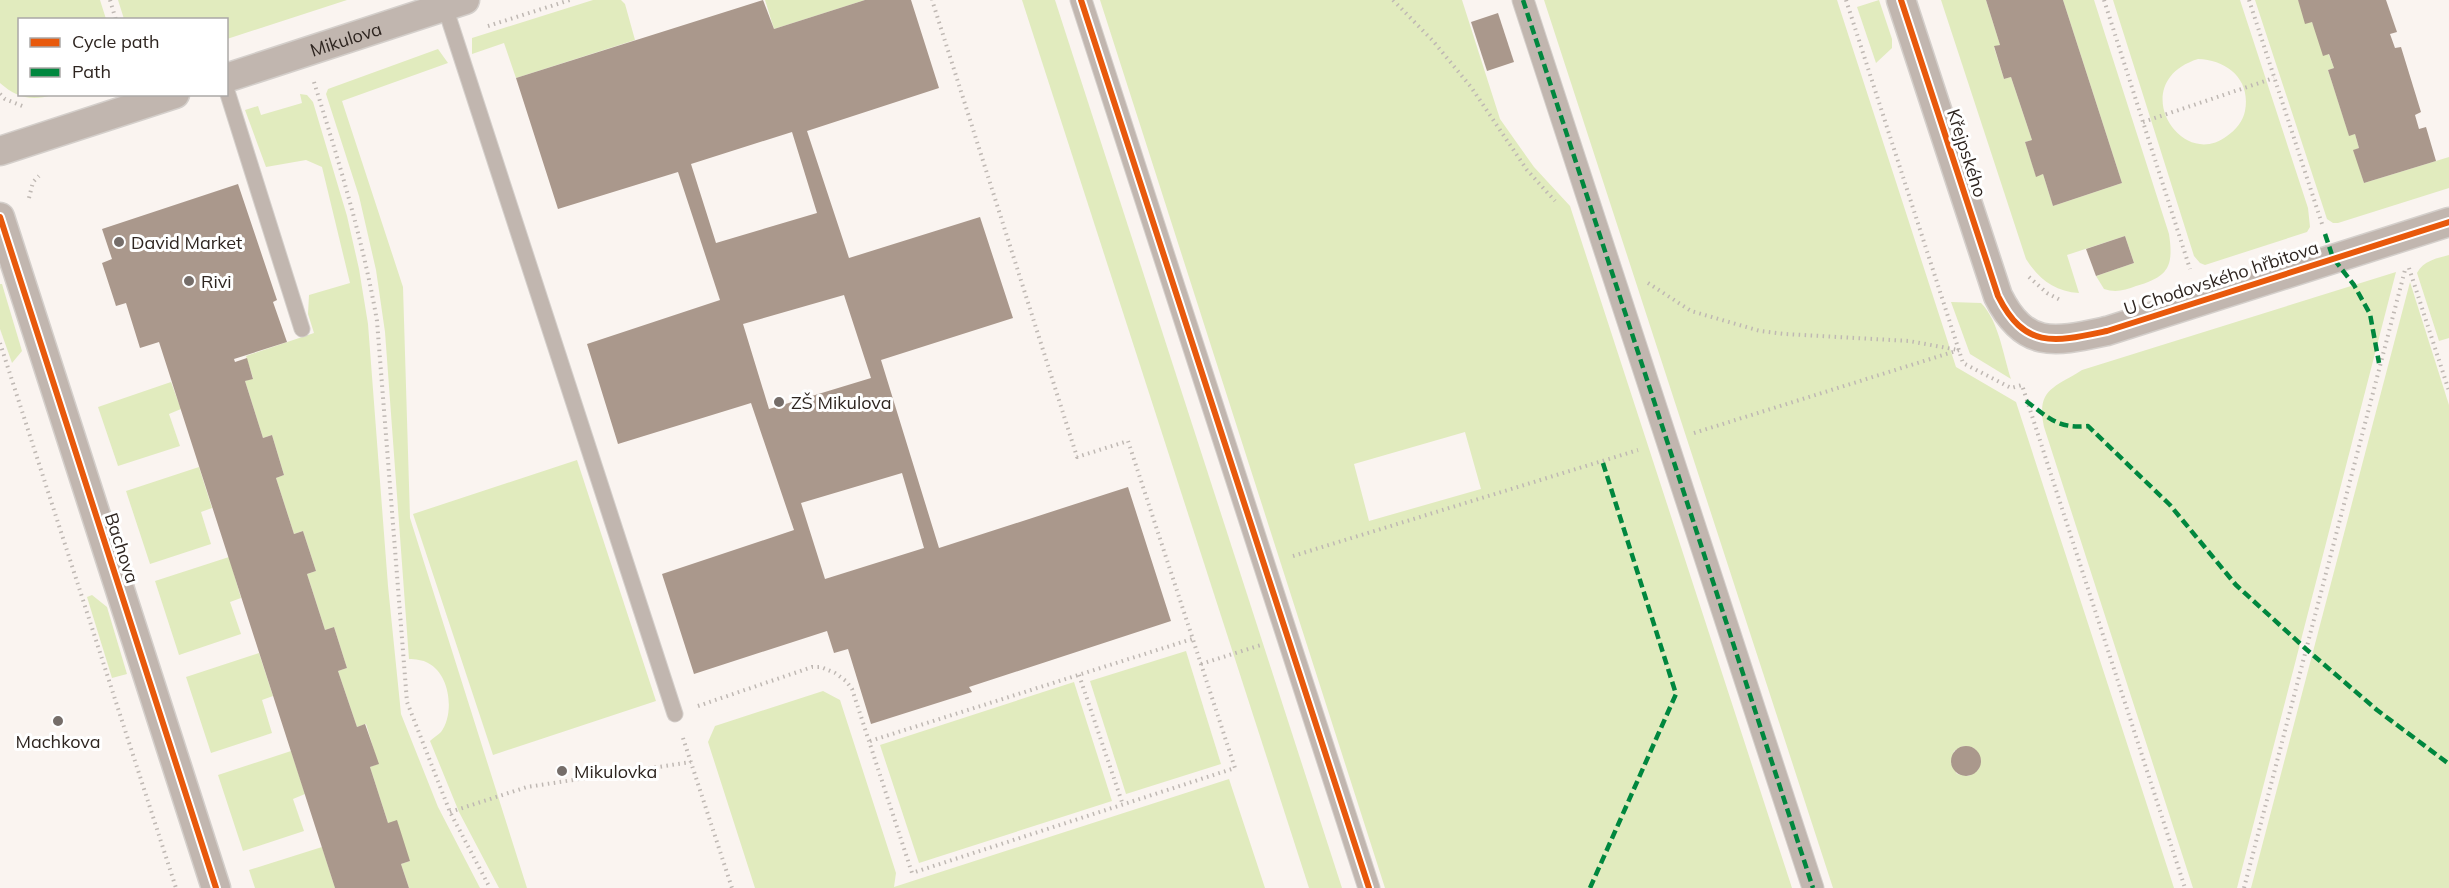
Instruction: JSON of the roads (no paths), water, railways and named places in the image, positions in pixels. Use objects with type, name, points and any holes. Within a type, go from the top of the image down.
[{"type":"street","points":[[1081,0],[1369,888]]},
{"type":"street","points":[[1523,0],[1813,888]]},
{"type":"street","name":"Křejpského","points":[[1901,0],[1998,296],[2007,314]]},
{"type":"street","name":"Mikulova","points":[[228,77],[455,3]]},
{"type":"street","points":[[0,151],[169,96]]},
{"type":"street","name":"Bachova","points":[[0,217],[216,888]]},
{"type":"street","name":"U Chodovského hřbitova","points":[[2007,314],[2018,327],[2048,339],[2068,339],[2107,331],[2449,222]]},
{"type":"lane","points":[[455,3],[675,714]]},
{"type":"lane","points":[[228,94],[302,329]]},
{"type":"place","name":"David Market","points":[[119,242]]},
{"type":"place","name":"Rivi","points":[[189,281]]},
{"type":"place","name":"ZŠ Mikulova","points":[[779,402]]},
{"type":"place","name":"Machkova","points":[[58,721]]},
{"type":"place","name":"Mikulovka","points":[[562,771]]}]
